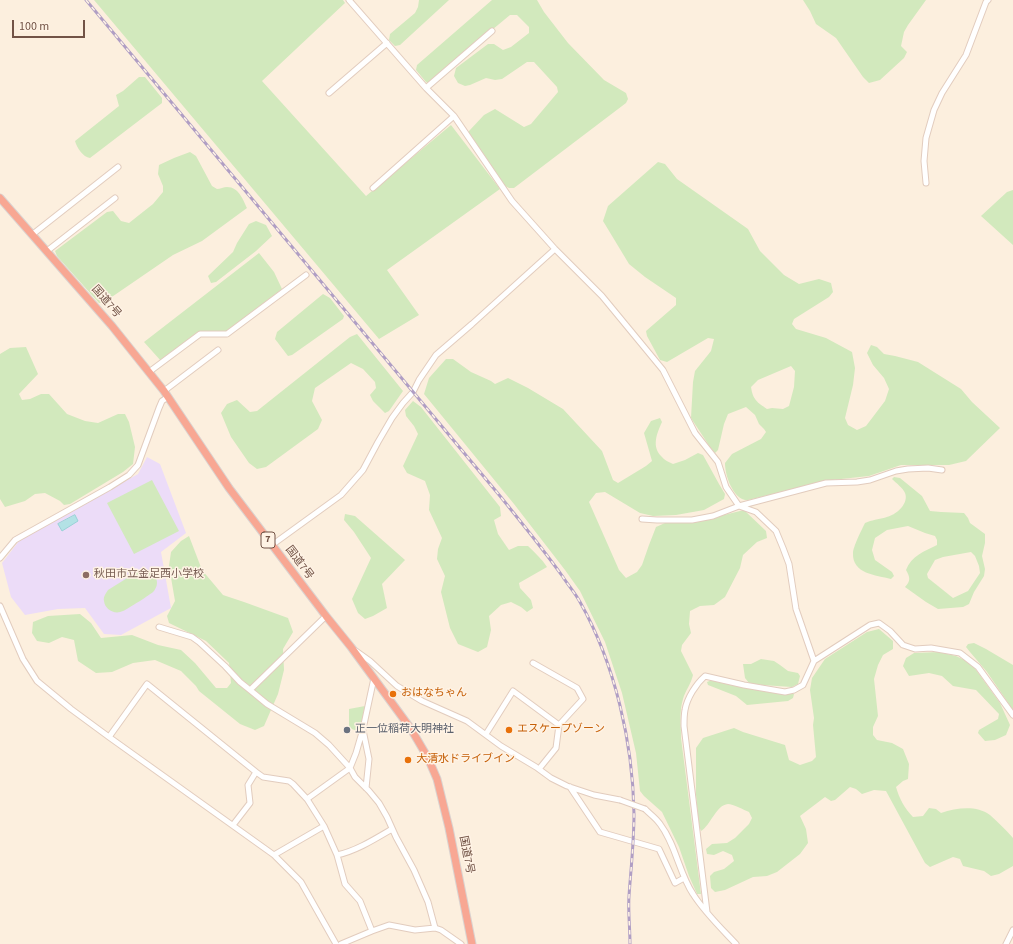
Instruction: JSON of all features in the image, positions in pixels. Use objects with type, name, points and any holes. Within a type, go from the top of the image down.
[{"type":"highway","name":"国道7号","points":[[0,198],[112,326],[149,372],[184,419],[229,488],[351,647],[411,729],[428,758],[437,779],[449,828],[472,944]]},
{"type":"street","points":[[350,0],[426,88],[454,116],[512,201],[555,250],[602,296],[662,370],[695,433],[718,462],[726,487],[739,506],[756,512],[776,531],[789,564],[796,609],[814,661]]},
{"type":"street","points":[[926,183],[924,161],[926,138],[934,110],[942,93],[966,55],[988,0]]},
{"type":"street","points":[[426,88],[492,31]]},
{"type":"street","points":[[329,93],[387,43]]},
{"type":"street","points":[[372,188],[454,116]]},
{"type":"street","points":[[32,234],[118,168]]},
{"type":"street","points":[[47,251],[115,198]]},
{"type":"street","points":[[272,545],[341,495],[363,470],[392,418],[413,392],[419,380],[436,355],[555,250]]},
{"type":"street","points":[[149,372],[200,334],[227,334],[306,275]]},
{"type":"street","points":[[0,558],[15,540],[129,476],[138,465],[159,408],[166,394],[218,350]]},
{"type":"street","points":[[642,519],[692,520],[712,516],[739,506],[826,483],[870,480],[896,471],[908,469],[928,468],[942,470]]},
{"type":"street","points":[[0,606],[23,659],[37,681],[71,709],[109,737],[274,855],[301,882],[336,944]]},
{"type":"street","points":[[250,690],[326,616]]},
{"type":"street","points":[[706,912],[684,726],[685,709],[689,699],[699,681],[705,676],[785,692],[794,690],[803,686],[814,661],[870,625],[878,623],[890,631],[903,645],[915,649],[931,648],[960,653],[978,668],[1013,715]]},
{"type":"street","points":[[159,627],[200,642],[240,682],[267,704],[315,733],[329,745],[350,768],[355,777],[379,804],[387,817],[414,870],[428,902],[435,928]]},
{"type":"street","points":[[351,647],[370,661],[397,686],[422,701],[467,721],[501,746],[551,778],[570,787],[594,795],[620,800],[645,809],[660,824],[666,834],[684,878],[694,895],[706,912],[736,944]]},
{"type":"street","points":[[533,663],[577,688],[582,699],[559,725],[556,748],[539,769]]},
{"type":"street","points":[[307,799],[350,768],[363,728],[374,678]]},
{"type":"street","points":[[109,737],[147,684],[256,772],[263,776],[289,781],[307,799],[324,826],[337,855],[345,884],[360,901],[372,931]]},
{"type":"street","points":[[486,734],[513,691],[559,725]]},
{"type":"street","points":[[363,728],[369,759],[366,788]]},
{"type":"street","points":[[233,825],[250,803],[248,786],[256,772]]},
{"type":"street","points":[[570,787],[600,832],[659,849],[675,883],[684,878]]},
{"type":"street","points":[[274,855],[324,826]]},
{"type":"street","points":[[337,855],[346,853],[392,829]]},
{"type":"street","points":[[341,944],[389,925],[415,930],[435,928],[441,930],[462,944]]},
{"type":"street","points":[[1006,944],[1013,930]]},
{"type":"shaded area","points":[[147,457],[160,464],[186,533],[161,552],[171,608],[121,635],[104,634],[85,608],[58,609],[25,615],[11,597],[2,563],[19,541],[138,474]]},
{"type":"green space","points":[[94,0],[343,0],[345,3],[262,81],[366,196],[451,125],[500,189],[387,270],[419,315],[379,339]]},
{"type":"green space","points":[[419,0],[449,0],[400,45],[395,46],[389,40],[390,34],[415,13]]},
{"type":"green space","points":[[492,0],[537,0],[544,12],[568,43],[604,80],[626,93],[628,99],[626,103],[514,188],[505,186],[469,134],[469,131],[484,115],[495,109],[524,127],[531,124],[558,92],[557,87],[534,62],[527,62],[502,79],[495,80],[486,78],[465,86],[458,83],[454,76],[456,68],[488,44],[494,44],[503,50],[511,47],[529,33],[529,27],[517,15],[510,15],[428,83],[416,70],[417,65]]},
{"type":"green space","points":[[803,0],[926,0],[904,32],[901,46],[907,52],[904,58],[880,80],[869,83],[863,77],[836,38],[816,24]]},
{"type":"green space","points":[[139,77],[145,77],[162,98],[162,103],[90,158],[85,156],[75,141],[119,106],[116,95]]},
{"type":"green space","points":[[190,152],[196,156],[212,186],[217,189],[227,187],[235,189],[240,194],[247,208],[202,241],[173,255],[103,303],[99,303],[57,256],[55,251],[107,212],[113,211],[121,221],[129,223],[153,204],[163,192],[163,186],[158,174],[159,165]]},
{"type":"green space","points":[[658,162],[665,164],[677,179],[748,229],[760,251],[784,275],[799,284],[819,279],[831,283],[833,292],[829,297],[794,319],[792,324],[796,329],[826,338],[852,352],[855,368],[853,385],[845,418],[848,425],[857,430],[866,426],[885,401],[889,389],[884,378],[873,365],[867,353],[871,345],[877,347],[884,354],[918,362],[961,389],[972,402],[1000,428],[966,461],[949,465],[901,465],[869,476],[832,480],[748,500],[742,499],[738,496],[729,483],[725,463],[732,454],[761,439],[766,432],[759,424],[755,415],[746,407],[728,414],[718,450],[715,453],[710,447],[691,418],[695,371],[711,351],[714,339],[708,338],[667,362],[660,360],[647,336],[646,331],[676,305],[676,298],[629,264],[603,221],[608,206]],"holes":[[[791,366],[795,371],[794,387],[789,406],[783,409],[767,409],[756,400],[751,387],[758,380]]]},
{"type":"green space","points":[[1013,190],[1013,245],[981,216],[1007,192]]},
{"type":"green space","points":[[256,221],[266,225],[272,236],[256,251],[216,282],[211,283],[208,276],[233,252],[249,224]]},
{"type":"green space","points":[[259,253],[274,272],[282,289],[226,332],[200,331],[161,361],[144,342]]},
{"type":"green space","points":[[323,294],[330,298],[344,316],[343,319],[292,355],[288,356],[275,339],[277,332]]},
{"type":"green space","points":[[357,334],[403,391],[389,411],[385,413],[373,401],[370,395],[376,388],[375,382],[363,369],[351,363],[315,388],[312,401],[322,420],[318,429],[266,467],[257,469],[249,463],[231,437],[221,413],[227,404],[237,400],[250,412],[257,411],[350,337]]},
{"type":"green space","points":[[26,347],[38,374],[19,394],[22,400],[30,399],[41,394],[49,394],[67,414],[85,421],[98,423],[118,414],[125,414],[129,422],[135,447],[133,464],[123,472],[70,504],[64,505],[60,501],[45,493],[35,494],[25,501],[5,507],[0,499],[0,354],[10,348]]},
{"type":"green space","points":[[446,359],[453,359],[471,372],[495,384],[508,378],[563,409],[602,451],[613,480],[618,483],[652,461],[644,433],[651,421],[660,418],[662,422],[657,435],[656,444],[659,453],[664,459],[673,464],[698,453],[703,455],[725,494],[724,499],[704,510],[676,515],[653,516],[640,513],[605,492],[596,493],[589,502],[619,570],[626,578],[637,572],[642,565],[656,527],[665,523],[692,523],[744,510],[766,531],[767,538],[757,542],[743,555],[740,568],[725,597],[714,605],[700,606],[690,611],[689,624],[691,633],[682,645],[681,651],[693,675],[684,696],[680,718],[681,738],[701,894],[697,894],[679,847],[662,812],[640,791],[636,753],[622,693],[605,642],[580,591],[514,504],[424,394],[429,378]]},
{"type":"green space","points":[[413,401],[421,407],[500,507],[501,516],[494,520],[498,534],[509,550],[518,546],[528,546],[547,567],[519,583],[520,588],[531,600],[533,608],[527,612],[511,602],[501,605],[489,616],[491,630],[487,647],[478,652],[458,644],[450,628],[441,592],[445,576],[437,559],[438,549],[442,538],[429,510],[430,495],[425,481],[407,473],[403,466],[418,434],[406,416],[405,410]]},
{"type":"green space","points":[[894,477],[900,478],[922,496],[930,511],[964,513],[970,523],[985,534],[985,543],[982,556],[985,569],[984,576],[974,592],[969,604],[963,607],[938,609],[905,587],[909,579],[906,570],[911,561],[919,554],[937,545],[935,536],[908,526],[887,530],[875,538],[872,550],[875,560],[892,572],[894,576],[891,579],[872,575],[856,565],[853,550],[865,523],[894,514],[905,502],[906,497],[904,491],[892,479]],"holes":[[[971,552],[975,556],[980,573],[968,591],[953,598],[928,578],[927,574],[935,560]]]},
{"type":"green space","points":[[152,480],[179,531],[134,554],[107,503]]},
{"type":"green space","points":[[345,514],[355,516],[405,560],[382,584],[387,608],[365,619],[358,613],[352,599],[371,558],[354,532],[344,520]]},
{"type":"green space","points":[[189,536],[202,570],[223,595],[288,618],[293,632],[283,649],[284,670],[278,694],[264,726],[255,730],[240,724],[199,691],[181,671],[155,660],[133,663],[112,672],[96,673],[78,661],[74,640],[62,637],[49,643],[37,641],[32,633],[33,622],[48,616],[80,614],[91,623],[101,638],[132,635],[158,645],[181,650],[195,663],[216,688],[227,688],[231,683],[229,663],[206,641],[169,623],[167,616],[175,601],[169,566],[171,552],[181,541]]},
{"type":"green space","points":[[146,569],[152,572],[156,578],[157,584],[154,591],[120,612],[111,611],[106,607],[104,600],[108,590],[140,570]]},
{"type":"green space","points":[[879,629],[893,641],[893,649],[883,655],[874,679],[878,716],[873,727],[873,735],[877,740],[892,743],[903,749],[909,764],[908,779],[896,787],[903,803],[913,817],[923,816],[929,808],[936,809],[941,813],[966,808],[985,812],[990,815],[1013,838],[1013,866],[999,874],[991,876],[984,871],[963,866],[960,859],[953,857],[930,867],[925,863],[886,791],[874,790],[862,794],[856,789],[850,787],[835,800],[831,801],[825,797],[800,816],[806,829],[808,843],[800,854],[777,872],[767,876],[753,877],[725,890],[715,892],[711,888],[710,876],[714,872],[724,869],[734,861],[732,855],[723,851],[714,855],[707,854],[706,849],[712,844],[727,843],[735,838],[749,824],[752,818],[749,812],[736,806],[728,804],[724,805],[717,811],[705,828],[701,831],[699,826],[696,795],[696,748],[703,738],[734,728],[785,745],[789,760],[800,765],[812,761],[816,757],[813,725],[814,718],[810,690],[812,678],[825,659],[867,632]]},
{"type":"green space","points":[[974,643],[1013,665],[1013,710],[987,672],[966,647],[968,644]]},
{"type":"green space","points":[[939,652],[956,656],[971,663],[1000,703],[1010,725],[1006,735],[995,740],[985,741],[978,733],[979,730],[998,719],[999,714],[976,690],[953,686],[942,676],[929,673],[909,676],[903,666],[906,658],[914,653]]},
{"type":"green space","points":[[761,659],[774,661],[788,671],[798,673],[800,676],[798,684],[792,687],[749,683],[745,678],[743,664],[751,664]]},
{"type":"green space","points":[[712,680],[794,694],[793,698],[788,701],[747,705],[736,696],[708,685],[707,682]]},
{"type":"green space","points":[[365,706],[360,732],[349,728],[349,709]]},
{"type":"water","points":[[75,515],[78,521],[62,531],[58,524]]},
{"type":"railway","points":[[86,0],[500,496],[548,556],[576,595],[603,651],[620,705],[626,732],[633,787],[634,814],[629,902],[630,944]]},
{"type":"place","name":"秋田市立金足西小学校","points":[[86,575]]},
{"type":"place","name":"おはなちゃん","points":[[393,694]]},
{"type":"place","name":"正一位稲荷大明神社","points":[[347,730]]},
{"type":"place","name":"エスケープゾーン","points":[[509,730]]},
{"type":"place","name":"大清水ドライブイン","points":[[408,760]]}]
